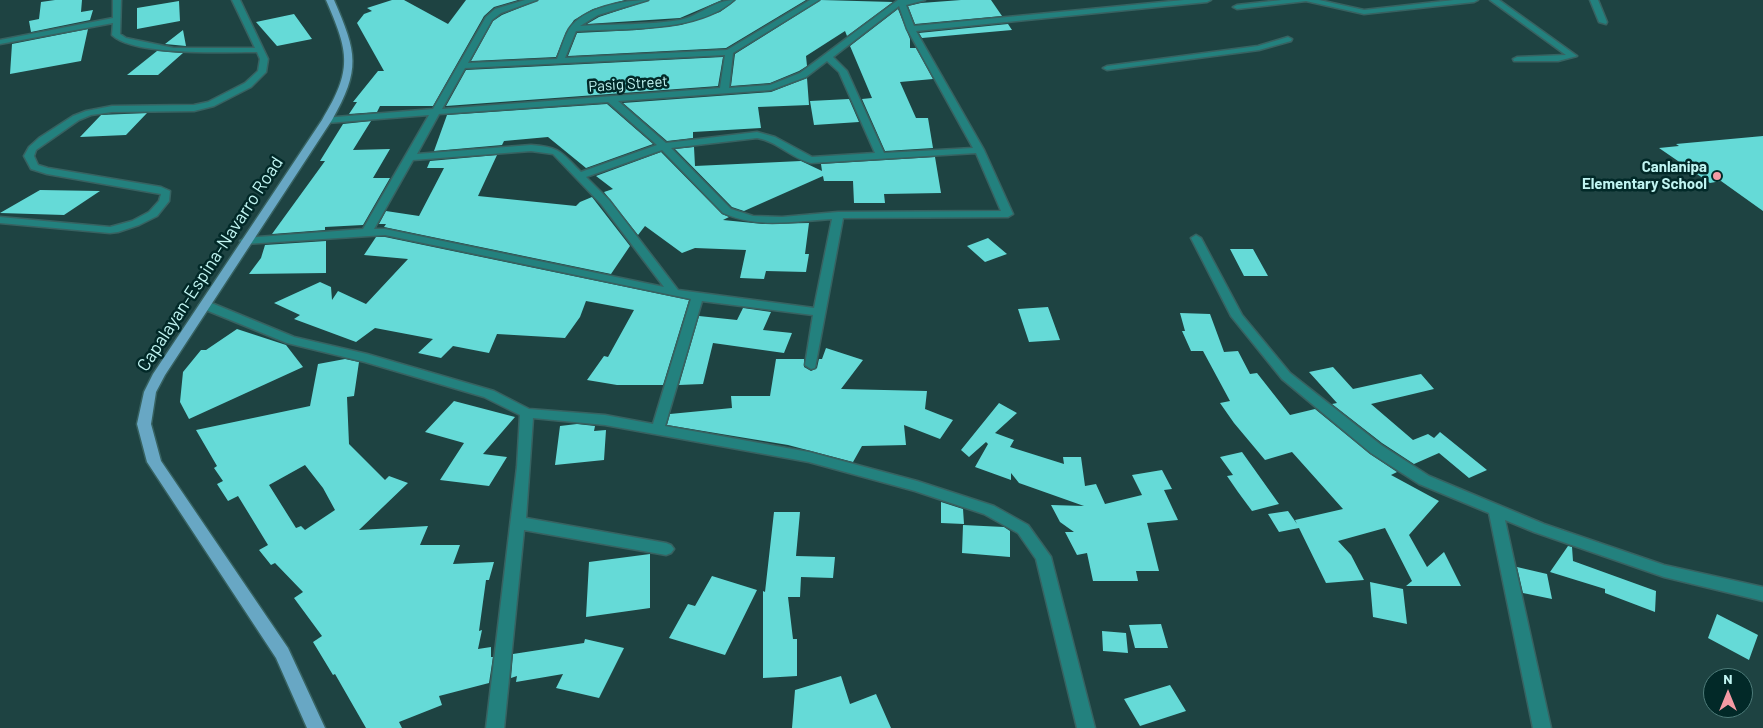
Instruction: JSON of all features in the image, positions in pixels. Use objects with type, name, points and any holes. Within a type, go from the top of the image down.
[{"type":"main road","name":"Capalayan-Espina-Navarro Road","points":[[316,728],[282,653],[154,462],[144,424],[150,392],[245,241],[327,120],[345,88],[350,74],[351,60],[346,36],[330,0]]},
{"type":"street","points":[[116,0],[116,35],[136,45],[200,52],[258,50]]},
{"type":"street","points":[[0,220],[100,230],[122,229],[141,222],[162,204],[166,199],[166,193],[34,167],[29,156],[32,148],[76,118],[89,113],[112,109],[194,108],[218,101],[248,85],[262,72],[264,59],[258,50],[236,0]]},
{"type":"street","points":[[367,232],[492,14],[507,7],[533,0]]},
{"type":"street","points":[[561,59],[573,29],[588,17],[644,0]]},
{"type":"street","points":[[573,29],[681,22],[704,15],[730,0]]},
{"type":"street","points":[[462,66],[561,59],[729,52],[815,0]]},
{"type":"street","points":[[610,99],[664,146],[727,211],[736,216],[757,220],[838,216],[1008,214],[979,150],[911,29],[903,1],[921,0]]},
{"type":"street","points":[[911,29],[1206,0]]},
{"type":"street","points":[[1237,7],[1303,0]]},
{"type":"street","points":[[1309,0],[1364,12],[1474,0]]},
{"type":"street","points":[[1494,0],[1573,56],[1558,59],[1516,59]]},
{"type":"street","points":[[1594,0],[1603,22]]},
{"type":"street","name":"Pasig Street","points":[[327,120],[754,90],[784,84],[803,75],[903,1]]},
{"type":"street","points":[[0,42],[116,20]]},
{"type":"street","points":[[1107,68],[1259,48],[1288,39]]},
{"type":"street","points":[[724,92],[729,52]]},
{"type":"street","points":[[827,56],[842,71],[880,155]]},
{"type":"street","points":[[580,176],[664,146],[765,136],[800,157],[811,160],[979,150]]},
{"type":"street","points":[[411,157],[540,148],[556,152],[605,202],[675,292]]},
{"type":"street","points":[[811,365],[819,312],[838,216]]},
{"type":"street","points":[[245,241],[367,232],[404,235],[697,298],[819,312]]},
{"type":"street","points":[[1196,238],[1237,316],[1286,376],[1376,449],[1424,480],[1539,528],[1664,571],[1763,594]]},
{"type":"street","points":[[658,428],[697,298]]},
{"type":"street","points":[[205,306],[291,340],[367,358],[489,394],[527,413],[604,420],[658,428],[808,457],[917,486],[989,510],[1023,529],[1043,557],[1086,728]]},
{"type":"street","points":[[495,728],[524,467],[527,413]]},
{"type":"street","points":[[1495,509],[1542,728]]},
{"type":"street","points":[[518,524],[666,549]]},
{"type":"building","points":[[82,0],[81,12],[93,10],[90,20],[31,32],[29,21],[39,19],[41,2]]},
{"type":"building","points":[[392,0],[404,0],[448,24],[466,0],[518,0],[494,7],[484,16],[433,106],[380,106],[377,112],[349,114],[357,102],[353,102],[378,71],[384,71],[357,23],[364,14],[372,11],[367,8]]},
{"type":"building","points":[[539,0],[625,0],[593,9],[574,20],[566,32],[556,57],[471,61],[493,21],[502,15]]},
{"type":"building","points":[[650,0],[722,0],[680,18],[587,24],[599,17]]},
{"type":"building","points":[[736,0],[806,0],[726,48],[568,56],[577,33],[637,30],[681,25],[720,12]]},
{"type":"building","points":[[821,0],[893,2],[847,36],[845,31],[806,56],[807,66],[799,71],[770,83],[731,86],[735,54]]},
{"type":"building","points":[[991,0],[1002,16],[915,24],[908,6],[921,3]]},
{"type":"building","points":[[179,1],[180,21],[137,29],[137,8]]},
{"type":"building","points":[[898,9],[910,39],[910,48],[916,48],[933,79],[900,82],[916,118],[928,118],[933,148],[885,151],[862,99],[872,98],[850,46]]},
{"type":"building","points":[[294,14],[312,39],[277,46],[256,22]]},
{"type":"building","points":[[1008,24],[1012,30],[922,38],[919,33]]},
{"type":"building","points":[[88,29],[81,61],[10,74],[12,44]]},
{"type":"building","points":[[183,30],[186,46],[165,44]]},
{"type":"building","points":[[157,51],[183,53],[158,75],[127,75]]},
{"type":"building","points":[[723,57],[718,86],[446,106],[466,70]]},
{"type":"building","points":[[807,78],[809,105],[758,107],[761,128],[693,132],[693,138],[667,141],[623,103],[771,92]]},
{"type":"building","points":[[849,99],[859,122],[814,125],[810,101]]},
{"type":"building","points":[[607,104],[653,144],[586,168],[548,137],[504,141],[502,145],[434,151],[447,115]]},
{"type":"building","points":[[147,113],[126,135],[80,137],[101,115]]},
{"type":"building","points":[[371,121],[353,150],[390,149],[373,178],[390,178],[363,225],[325,227],[325,230],[272,234],[325,161],[320,161],[343,124]]},
{"type":"building","points":[[1763,136],[1763,211],[1721,181],[1710,183],[1659,148],[1679,146],[1676,144]]},
{"type":"building","points":[[694,147],[695,166],[801,161],[822,171],[821,164],[935,157],[941,193],[884,194],[885,203],[854,203],[853,181],[824,181],[823,176],[744,211],[732,207],[675,149]]},
{"type":"building","points":[[661,152],[722,214],[729,217],[723,220],[763,224],[809,223],[805,254],[809,254],[806,272],[766,271],[764,279],[740,278],[746,250],[695,248],[682,253],[645,226],[638,235],[604,192],[613,189],[596,176]]},
{"type":"building","points":[[497,155],[478,196],[576,206],[580,202],[592,197],[630,246],[611,274],[384,227],[386,224],[379,224],[386,211],[419,216],[444,168],[427,168],[430,161]]},
{"type":"building","points":[[40,190],[100,191],[64,215],[0,213]]},
{"type":"building","points":[[376,237],[385,237],[689,300],[663,385],[617,385],[587,380],[604,356],[608,357],[634,310],[586,301],[580,317],[565,338],[497,334],[489,353],[453,346],[441,358],[418,353],[433,339],[375,328],[356,342],[294,319],[300,315],[274,303],[320,282],[331,287],[332,300],[338,291],[366,304],[408,259],[364,255]]},
{"type":"building","points":[[988,238],[1007,254],[985,262],[967,246]]},
{"type":"building","points":[[326,241],[326,273],[249,274],[261,258],[265,245]]},
{"type":"building","points":[[1230,249],[1253,249],[1268,276],[1244,276]]},
{"type":"building","points":[[1048,307],[1060,340],[1029,342],[1018,309]]},
{"type":"building","points":[[743,308],[771,312],[763,330],[792,333],[784,353],[713,343],[703,384],[679,385],[699,316],[737,320]]},
{"type":"building","points":[[1180,313],[1210,314],[1224,352],[1238,351],[1250,374],[1257,373],[1290,415],[1315,409],[1370,454],[1397,472],[1391,475],[1439,501],[1409,535],[1427,567],[1444,552],[1461,586],[1406,586],[1412,581],[1385,528],[1338,541],[1351,555],[1364,580],[1326,583],[1299,528],[1279,532],[1268,514],[1288,511],[1297,524],[1295,520],[1343,509],[1292,452],[1265,460],[1234,423],[1220,403],[1230,401],[1203,351],[1191,351],[1182,331],[1185,331]]},
{"type":"building","points":[[237,329],[286,345],[303,367],[189,419],[180,402],[183,372],[201,350],[206,350]]},
{"type":"building","points":[[826,348],[863,360],[841,389],[927,391],[925,409],[953,420],[940,439],[904,425],[906,445],[862,446],[853,462],[788,445],[667,425],[670,414],[732,408],[731,396],[770,396],[776,359],[804,359],[804,367],[811,371],[817,368],[819,359],[822,359]]},
{"type":"building","points":[[345,359],[359,362],[354,396],[347,397],[349,444],[385,480],[389,476],[408,483],[359,530],[428,526],[420,545],[460,545],[453,564],[494,562],[489,580],[486,580],[479,631],[482,630],[478,649],[491,647],[491,657],[493,657],[489,683],[439,696],[442,705],[399,722],[402,728],[366,728],[335,674],[333,675],[313,642],[322,636],[294,598],[303,592],[275,563],[271,565],[259,550],[268,545],[238,496],[228,501],[217,484],[223,481],[214,468],[217,466],[196,430],[310,406],[318,364]],"holes":[[[305,465],[323,488],[335,510],[305,530],[301,526],[296,528],[269,485]]]},
{"type":"building","points":[[1333,367],[1353,389],[1421,374],[1434,389],[1371,404],[1413,440],[1428,434],[1434,438],[1440,432],[1487,470],[1469,478],[1439,453],[1414,464],[1382,443],[1332,404],[1337,403],[1309,372]]},
{"type":"building","points":[[454,401],[515,417],[483,454],[507,457],[489,486],[440,480],[464,443],[425,432]]},
{"type":"building","points":[[999,403],[1017,413],[995,433],[1014,440],[1010,447],[1064,464],[1063,457],[1081,457],[1085,486],[1096,484],[1105,504],[1142,495],[1132,475],[1162,470],[1172,489],[1164,490],[1178,520],[1147,523],[1159,571],[1136,571],[1138,581],[1093,581],[1087,553],[1077,555],[1065,532],[1074,532],[1060,522],[1051,505],[1084,506],[1019,483],[1011,473],[1011,480],[975,467],[988,444],[986,442],[969,457],[961,450]]},
{"type":"building","points":[[577,424],[595,426],[594,431],[606,430],[604,460],[555,465],[560,426]]},
{"type":"building","points":[[1242,452],[1279,504],[1252,511],[1238,492],[1227,476],[1233,475],[1220,457]]},
{"type":"building","points":[[941,502],[963,509],[964,524],[941,523]]},
{"type":"building","points":[[774,512],[800,512],[796,556],[835,557],[833,578],[801,577],[800,597],[788,597],[793,639],[797,639],[797,676],[763,678],[763,591],[765,592]]},
{"type":"building","points":[[963,525],[1004,527],[1010,531],[1010,557],[962,553]]},
{"type":"building","points":[[1568,546],[1572,547],[1573,561],[1656,591],[1655,612],[1605,593],[1605,589],[1550,572]]},
{"type":"building","points":[[650,554],[650,608],[586,617],[589,562]]},
{"type":"building","points":[[1517,567],[1547,574],[1552,599],[1523,593]]},
{"type":"building","points":[[712,576],[757,590],[725,655],[669,638],[688,604],[695,606]]},
{"type":"building","points":[[1370,582],[1403,589],[1407,624],[1373,617]]},
{"type":"building","points":[[1717,614],[1758,635],[1749,660],[1708,638]]},
{"type":"building","points":[[1161,624],[1168,648],[1135,648],[1129,625]]},
{"type":"building","points":[[1102,631],[1126,633],[1128,653],[1103,651]]},
{"type":"building","points":[[585,639],[624,648],[599,698],[556,688],[563,674],[516,682],[517,676],[511,678],[513,654],[584,643]]},
{"type":"building","points":[[841,676],[850,704],[876,694],[891,728],[792,728],[795,690]]},
{"type":"building","points":[[1170,685],[1186,711],[1140,726],[1124,699]]},
{"type":"place","name":"Canlanipa Elementary School","points":[[1717,176]]}]
